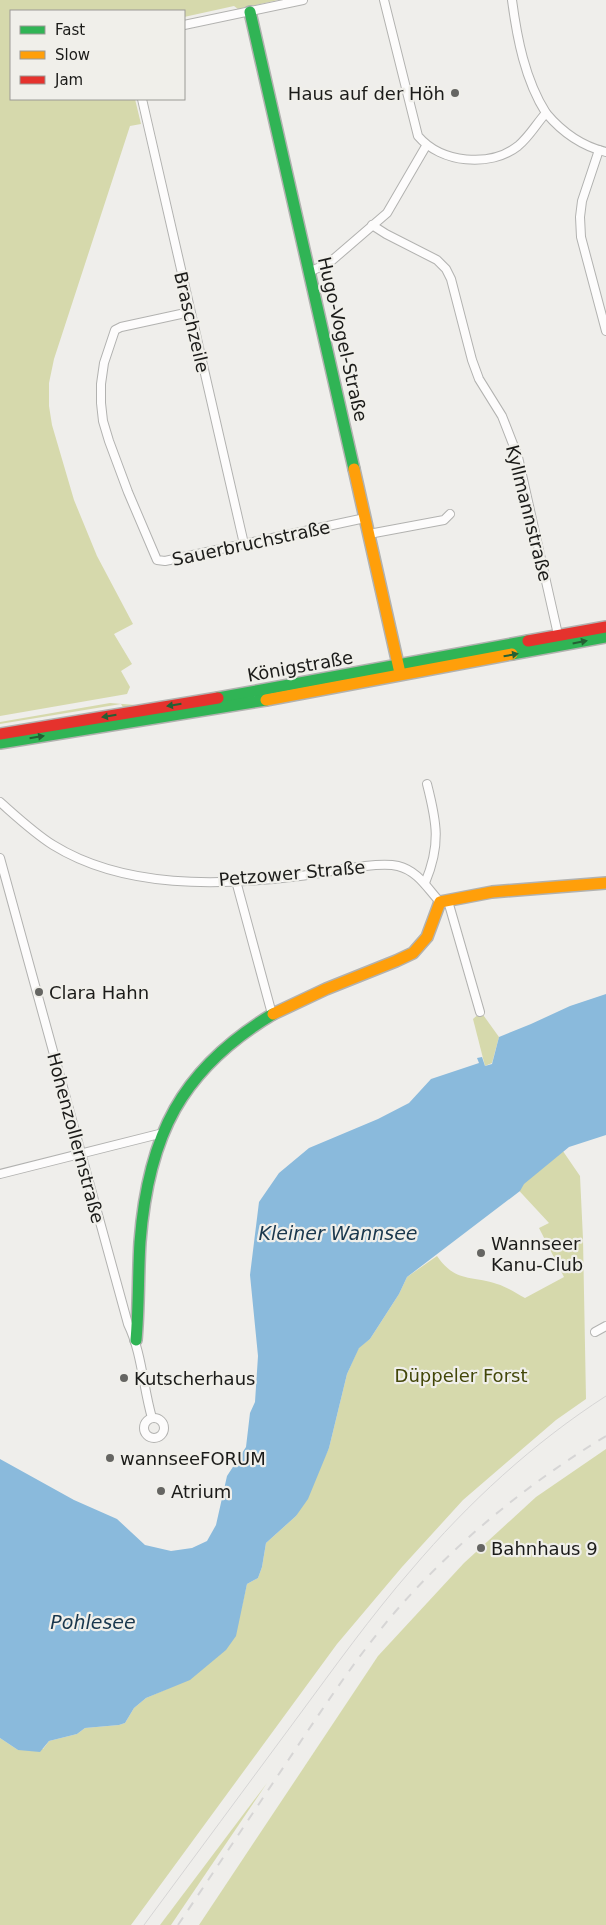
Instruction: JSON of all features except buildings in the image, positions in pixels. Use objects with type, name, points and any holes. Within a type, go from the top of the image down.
[{"type":"street","points":[[185,25],[303,0]]},
{"type":"street","points":[[384,0],[418,136],[426,146],[462,159],[480,160],[498,156],[516,147],[531,134],[546,113]]},
{"type":"street","points":[[512,0],[521,51],[530,79],[546,113],[571,137],[602,151],[582,201],[580,217],[582,238],[606,331]]},
{"type":"street","name":"Hugo-Vogel-Straße","points":[[250,12],[399,671]]},
{"type":"street","name":"Braschzeile","points":[[142,100],[244,544]]},
{"type":"street","points":[[309,272],[329,262],[387,213],[426,146]]},
{"type":"street","name":"Kyllmannstraße","points":[[372,225],[437,260],[446,269],[451,279],[472,360],[479,379],[502,416],[518,457],[559,641]]},
{"type":"street","name":"Sauerbruchstraße","points":[[190,312],[121,327],[115,330],[104,363],[101,384],[103,421],[128,492],[157,560],[165,561],[365,518]]},
{"type":"street","points":[[369,534],[444,520],[450,514]]},
{"type":"street","name":"Königstraße","points":[[559,641],[606,627]]},
{"type":"street","name":"Königstraße","points":[[0,743],[239,704],[559,641],[606,637]]},
{"type":"street","name":"Königstraße","points":[[0,734],[266,690],[399,671]]},
{"type":"street","points":[[425,883],[432,867],[436,847],[436,825],[427,784]]},
{"type":"street","name":"Petzower Straße","points":[[0,802],[52,844],[93,863],[132,874],[182,880],[236,881],[290,877],[381,864],[398,866],[408,870],[425,883],[444,902]]},
{"type":"street","name":"Hohenzollernstraße","points":[[0,858],[80,1154],[128,1324],[136,1340],[145,1392],[152,1418]]},
{"type":"street","points":[[236,881],[272,1014]]},
{"type":"street","points":[[444,902],[492,892],[606,883]]},
{"type":"street","points":[[136,1340],[144,1208],[163,1132],[178,1103],[195,1079],[216,1055],[239,1034],[272,1014],[315,993],[407,956],[421,946],[429,934],[444,902]]},
{"type":"street","points":[[444,902],[480,1012]]},
{"type":"street","points":[[0,1174],[163,1132]]},
{"type":"street","points":[[595,1332],[606,1326]]},
{"type":"green space","points":[[0,0],[278,0],[238,9],[234,6],[185,17],[185,10],[10,10],[10,100],[135,100],[141,124],[130,126],[54,359],[49,383],[49,406],[52,425],[74,500],[97,556],[133,624],[114,634],[132,664],[121,671],[130,687],[127,694],[0,716]]},
{"type":"green space","points":[[110,703],[136,705],[124,709],[121,704],[0,724],[0,722]]},
{"type":"green space","points":[[481,1012],[499,1037],[492,1063],[485,1066],[473,1019]]},
{"type":"green space","name":"Düppeler Forst","points":[[554,1138],[580,1176],[586,1399],[556,1420],[463,1500],[402,1567],[337,1644],[131,1925],[0,1925],[0,1738],[18,1750],[43,1749],[49,1741],[77,1734],[85,1728],[125,1723],[134,1708],[146,1698],[167,1689],[241,1610],[247,1584],[258,1578],[266,1543],[296,1516],[329,1448],[347,1374],[359,1347],[370,1339],[399,1294],[407,1277],[437,1256],[444,1265],[457,1274],[501,1285],[525,1298],[564,1277],[539,1228],[549,1223],[500,1170]]},
{"type":"green space","points":[[606,1449],[606,1925],[199,1925],[378,1656],[464,1563],[536,1497]]},
{"type":"green space","points":[[267,1783],[171,1925],[160,1925]]},
{"type":"water","name":"Kleiner Wannsee","points":[[606,994],[606,1135],[569,1147],[524,1184],[520,1191],[407,1277],[399,1294],[370,1339],[359,1348],[347,1374],[329,1448],[308,1499],[296,1516],[266,1543],[258,1578],[247,1584],[236,1636],[226,1650],[190,1680],[146,1698],[134,1708],[125,1723],[85,1728],[77,1734],[49,1741],[40,1752],[18,1750],[0,1738],[0,1459],[74,1500],[117,1519],[145,1545],[171,1551],[192,1548],[207,1541],[216,1525],[227,1476],[246,1447],[250,1413],[255,1402],[258,1356],[250,1275],[259,1202],[279,1173],[309,1148],[378,1119],[409,1103],[431,1079],[479,1063],[477,1058],[482,1057],[485,1066],[492,1064],[499,1037],[570,1006]]},
{"type":"tram line","points":[[144,1925],[353,1642],[412,1569],[456,1521],[503,1475],[579,1414],[606,1396]]},
{"type":"railway","points":[[178,1925],[327,1702],[353,1665],[395,1612],[418,1586],[494,1516],[548,1474],[606,1436]]},
{"type":"traffic: fast","points":[[250,12],[354,469]]},
{"type":"traffic: fast","points":[[512,654],[606,637]]},
{"type":"traffic: fast","points":[[218,698],[528,641]]},
{"type":"traffic: fast","points":[[0,743],[266,700]]},
{"type":"traffic: fast","points":[[136,1340],[140,1242],[144,1204],[151,1169],[161,1138],[175,1109],[193,1082],[215,1058],[241,1035],[273,1014]]},
{"type":"traffic: slow","points":[[354,469],[400,673]]},
{"type":"traffic: slow","points":[[266,700],[512,654]]},
{"type":"traffic: slow","points":[[273,1014],[326,989],[413,953],[427,937],[440,902],[492,892],[606,883]]},
{"type":"traffic: jam","points":[[528,641],[606,627]]},
{"type":"traffic: jam","points":[[0,734],[218,698]]},
{"type":"place","name":"Haus auf der Höh","points":[[455,93]]},
{"type":"place","name":"Clara Hahn","points":[[39,992]]},
{"type":"place","name":"Wannseer Kanu-Club","points":[[481,1253]]},
{"type":"place","name":"Kutscherhaus","points":[[124,1378]]},
{"type":"place","name":"wannseeFORUM","points":[[110,1458]]},
{"type":"place","name":"Atrium","points":[[161,1491]]},
{"type":"place","name":"Bahnhaus 9","points":[[481,1548]]},
{"type":"water label","name":"Pohlesee","points":[[93,1622]]}]
